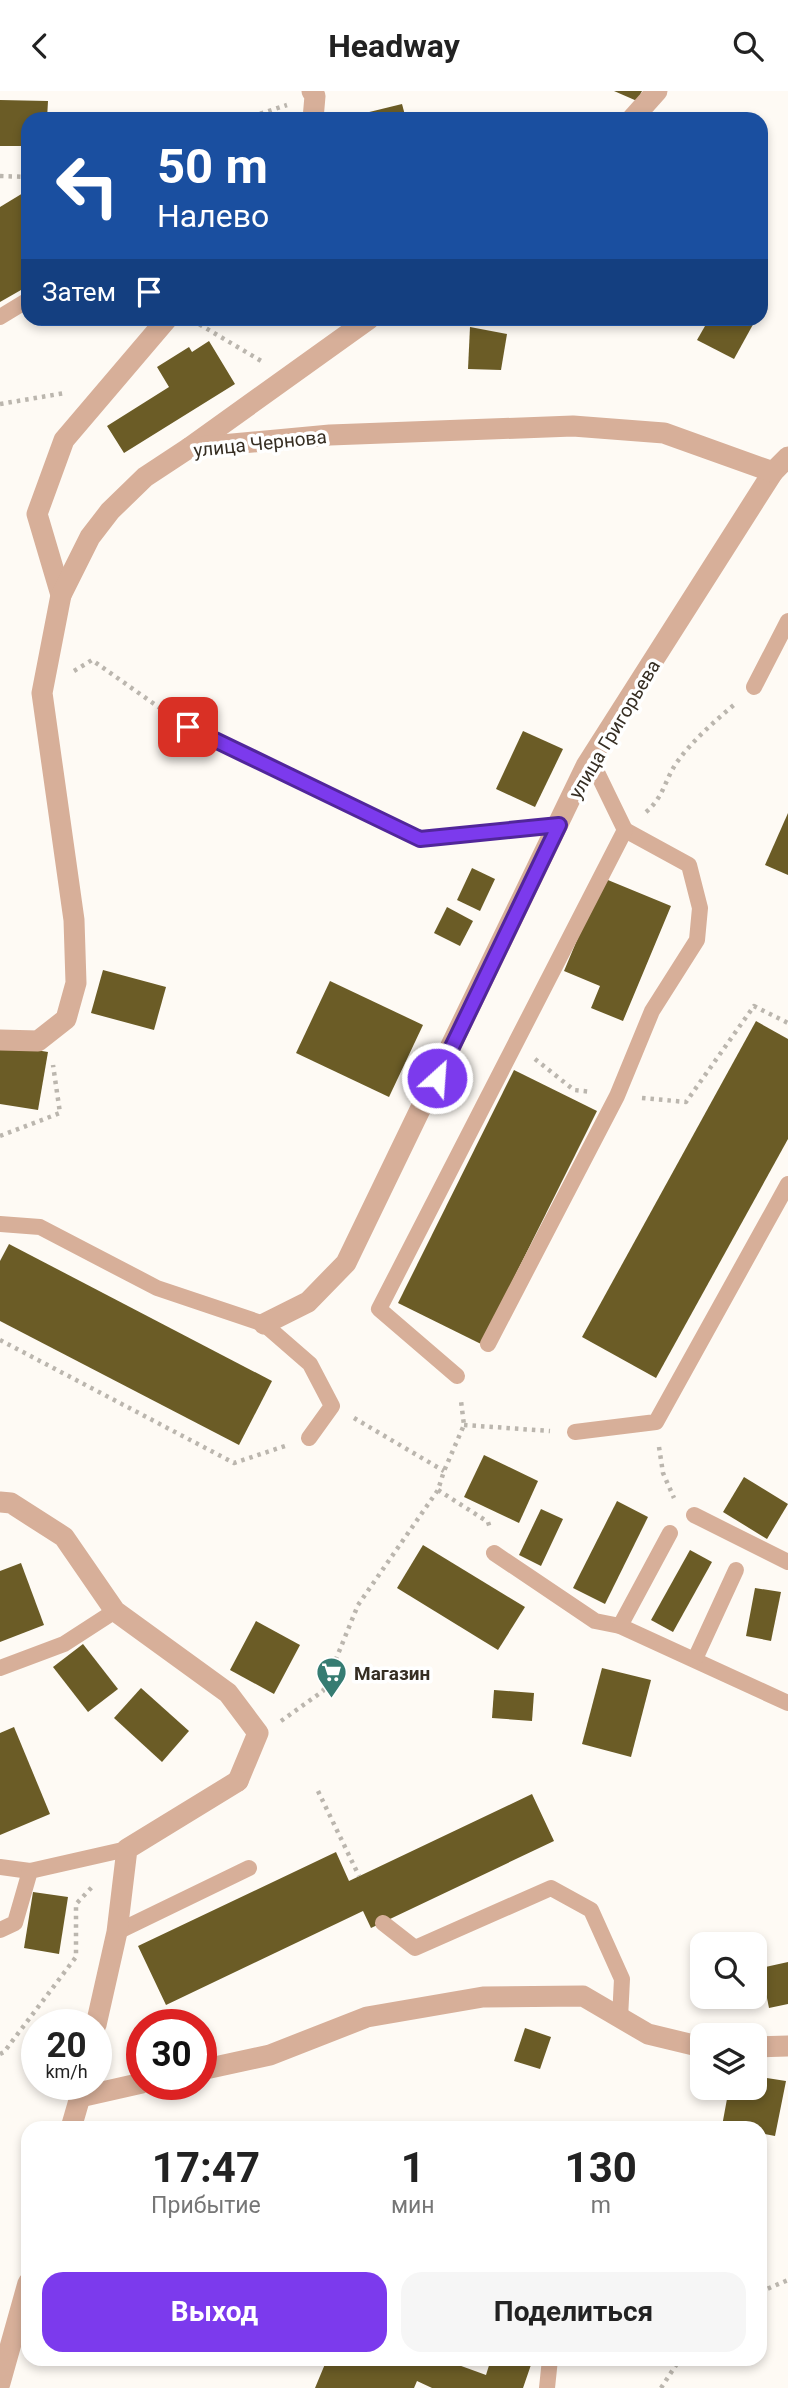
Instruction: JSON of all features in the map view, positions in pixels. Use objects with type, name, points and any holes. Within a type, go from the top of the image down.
[{"type":"street","points":[[638,112],[657,91]]},
{"type":"street","points":[[313,112],[314,93]]},
{"type":"street","points":[[61,595],[37,514],[64,440],[161,326]]},
{"type":"street","points":[[189,448],[359,326]]},
{"type":"street","name":"улица Чернова","points":[[49,1033],[66,1019],[76,983],[74,920],[42,693],[61,595],[90,537],[110,511],[145,477],[189,448],[330,435],[573,426],[664,433],[781,464]]},
{"type":"street","name":"улица Григорьева","points":[[264,1324],[308,1302],[346,1263],[591,760],[781,464]]},
{"type":"street","points":[[0,1040],[38,1041],[49,1033]]},
{"type":"street","points":[[0,1502],[11,1503],[64,1537],[116,1611],[228,1693],[258,1733],[238,1781],[127,1849],[117,1932],[100,2009]]},
{"type":"street","points":[[217,2067],[270,2055],[367,2017],[482,1997],[583,1996],[648,2034],[690,2044]]},
{"type":"street","points":[[767,2047],[788,2046]]},
{"type":"street","points":[[73,2121],[79,2100]]},
{"type":"street","points":[[0,2383],[21,2308]]},
{"type":"lane","points":[[0,317],[21,304]]},
{"type":"lane","points":[[754,687],[788,621]]},
{"type":"lane","points":[[188,727],[420,839],[559,825]]},
{"type":"lane","points":[[488,1343],[617,1096],[652,1011],[697,940],[700,908],[689,865],[625,830],[591,760]]},
{"type":"lane","points":[[457,1376],[379,1309],[625,830]]},
{"type":"lane","points":[[575,1432],[656,1422],[788,1184]]},
{"type":"lane","points":[[0,1224],[40,1227],[158,1288],[264,1324],[310,1364],[332,1406],[309,1438]]},
{"type":"lane","points":[[694,1515],[788,1562]]},
{"type":"lane","points":[[620,1626],[670,1533]]},
{"type":"lane","points":[[494,1553],[595,1621],[620,1626],[788,1703]]},
{"type":"lane","points":[[695,1659],[736,1570]]},
{"type":"lane","points":[[0,1668],[64,1644],[116,1611]]},
{"type":"lane","points":[[0,1867],[30,1871],[127,1849]]},
{"type":"lane","points":[[117,1932],[249,1868]]},
{"type":"lane","points":[[0,1930],[15,1923],[30,1871]]},
{"type":"lane","points":[[383,1923],[415,1948],[551,1888],[592,1910],[622,1979],[620,2018]]},
{"type":"lane","points":[[547,2388],[549,2366]]},
{"type":"path","points":[[263,112],[314,93]]},
{"type":"path","points":[[0,176],[21,177]]},
{"type":"path","points":[[202,326],[288,377]]},
{"type":"path","points":[[0,404],[110,386]]},
{"type":"path","points":[[42,693],[92,660],[188,727]]},
{"type":"path","points":[[657,803],[676,763],[707,728],[754,687]]},
{"type":"path","points":[[515,1043],[574,1090],[686,1102],[754,1006],[788,1023]]},
{"type":"path","points":[[0,1136],[60,1113],[49,1033]]},
{"type":"path","points":[[0,1341],[234,1463],[309,1438]]},
{"type":"path","points":[[258,1733],[288,1717],[323,1692],[358,1605],[438,1490],[464,1425],[457,1376]]},
{"type":"path","points":[[332,1406],[444,1471]]},
{"type":"path","points":[[656,1422],[663,1473],[673,1498],[694,1515]]},
{"type":"path","points":[[464,1425],[575,1432]]},
{"type":"path","points":[[438,1490],[488,1522],[494,1553]]},
{"type":"path","points":[[318,1791],[359,1876]]},
{"type":"path","points":[[0,2054],[76,1957],[76,1904],[127,1849]]},
{"type":"path","points":[[767,2289],[788,2280]]},
{"type":"path","points":[[661,2388],[675,2366]]},
{"type":"building","points":[[614,91],[642,91],[637,101]]},
{"type":"building","points":[[0,100],[48,101],[47,112],[21,112],[21,146],[0,146]]},
{"type":"building","points":[[402,104],[404,112],[369,112]]},
{"type":"building","points":[[21,194],[21,290],[0,302],[0,207]]},
{"type":"building","points":[[705,326],[752,326],[734,359],[697,340]]},
{"type":"building","points":[[470,327],[507,334],[501,370],[468,369]]},
{"type":"building","points":[[209,341],[235,384],[124,453],[107,426],[169,387],[157,367],[189,347],[192,352]]},
{"type":"building","points":[[523,731],[563,749],[535,807],[496,789]]},
{"type":"building","points":[[788,813],[788,875],[765,865]]},
{"type":"building","points":[[472,868],[495,879],[480,911],[457,900]]},
{"type":"building","points":[[603,878],[671,906],[623,1021],[591,1008],[600,986],[564,971]]},
{"type":"building","points":[[447,907],[473,921],[460,946],[434,933]]},
{"type":"building","points":[[103,970],[166,987],[154,1030],[91,1013]]},
{"type":"building","points":[[330,981],[423,1025],[389,1097],[296,1053]]},
{"type":"building","points":[[756,1021],[788,1039],[788,1139],[656,1378],[582,1337]]},
{"type":"building","points":[[0,1044],[48,1052],[38,1110],[0,1104]]},
{"type":"building","points":[[514,1070],[597,1111],[481,1344],[398,1303]]},
{"type":"building","points":[[9,1244],[272,1381],[239,1445],[0,1321],[0,1261]]},
{"type":"building","points":[[484,1455],[538,1481],[519,1523],[464,1497]]},
{"type":"building","points":[[744,1477],[788,1504],[767,1539],[723,1512]]},
{"type":"building","points":[[617,1501],[648,1517],[605,1604],[573,1588]]},
{"type":"building","points":[[541,1509],[563,1519],[541,1566],[519,1555]]},
{"type":"building","points":[[423,1545],[525,1607],[498,1650],[397,1588]]},
{"type":"building","points":[[690,1550],[712,1562],[673,1632],[651,1620]]},
{"type":"building","points":[[21,1563],[44,1625],[0,1642],[0,1571]]},
{"type":"building","points":[[755,1588],[781,1592],[771,1641],[746,1636]]},
{"type":"building","points":[[256,1621],[300,1645],[274,1694],[230,1670]]},
{"type":"building","points":[[83,1644],[118,1689],[88,1712],[53,1667]]},
{"type":"building","points":[[602,1668],[651,1680],[631,1757],[582,1744]]},
{"type":"building","points":[[141,1688],[189,1731],[162,1762],[114,1718]]},
{"type":"building","points":[[494,1690],[534,1693],[532,1721],[492,1718]]},
{"type":"building","points":[[14,1727],[50,1814],[0,1835],[0,1733]]},
{"type":"building","points":[[532,1794],[554,1841],[371,1928],[363,1911],[166,2005],[138,1946],[336,1852],[349,1881]]},
{"type":"building","points":[[33,1892],[68,1897],[59,1954],[24,1948]]},
{"type":"building","points":[[788,1962],[788,2004],[769,2008],[767,1967]]},
{"type":"building","points":[[525,2028],[551,2037],[540,2069],[514,2061]]},
{"type":"building","points":[[767,2078],[786,2081],[775,2136],[767,2134],[767,2121],[723,2121],[727,2100],[767,2100]]},
{"type":"building","points":[[324,2366],[461,2366],[486,2375],[489,2366],[531,2366],[523,2388],[432,2388],[417,2381],[414,2388],[315,2388]]},
{"type":"place","name":"Магазин","points":[[331,1700]]},
{"type":"route","points":[[188,727],[420,839],[559,825],[437,1078]]}]
